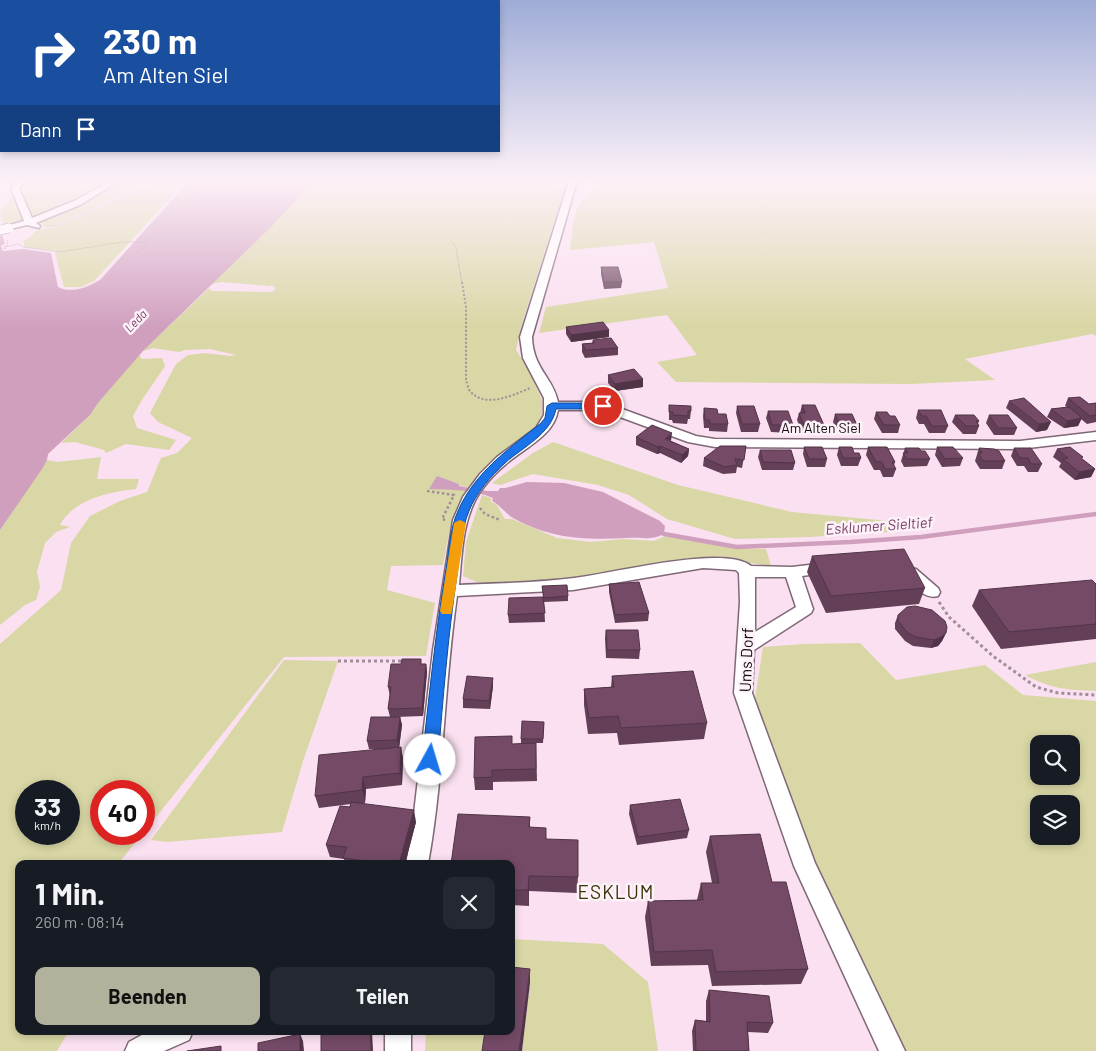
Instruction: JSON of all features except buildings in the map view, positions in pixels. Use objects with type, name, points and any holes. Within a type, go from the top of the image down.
[{"type":"street","points":[[418,860],[449,591],[463,511],[475,490],[501,461],[545,425],[550,418],[552,406],[550,398],[528,359],[526,337],[558,230]]},
{"type":"street","name":"Am Alten Siel","points":[[552,406],[603,406],[693,439],[715,443],[1020,445],[1096,436]]},
{"type":"street","points":[[896,561],[932,592]]},
{"type":"street","points":[[449,591],[573,584],[703,563],[728,562],[741,566],[747,571],[792,572],[839,567]]},
{"type":"street","name":"Ums Dorf","points":[[747,571],[747,646],[743,667],[743,693],[805,866],[892,1051]]},
{"type":"street","points":[[747,646],[805,609],[792,572]]},
{"type":"street","points":[[138,1051],[169,1035]]},
{"type":"street","points":[[398,1035],[398,1051]]},
{"type":"path","points":[[137,253],[158,231]]},
{"type":"path","points":[[7,242],[5,248],[19,244],[23,247],[60,252],[123,242],[148,242]]},
{"type":"path","points":[[452,243],[456,248],[466,307],[466,380],[470,391],[482,398],[502,399],[511,397],[541,383]]},
{"type":"path","points":[[428,491],[454,495],[442,519]]},
{"type":"path","points":[[486,514],[500,520]]},
{"type":"path","points":[[932,592],[949,617],[993,656],[1036,687],[1058,693],[1096,695]]},
{"type":"path","points":[[338,661],[440,661]]},
{"type":"shaded area","points":[[37,230],[141,230],[94,281],[81,287],[64,287],[55,253],[58,251],[25,247],[23,241]]},
{"type":"shaded area","points":[[263,230],[551,230],[521,327],[516,350],[528,369],[542,400],[542,415],[535,430],[470,488],[437,477],[430,489],[467,491],[454,517],[443,565],[391,566],[387,590],[435,603],[426,656],[284,657],[155,818],[155,780],[90,780],[90,845],[133,845],[121,860],[15,860],[15,1035],[67,1035],[57,1051],[0,1051],[0,644],[61,590],[71,543],[90,516],[120,501],[147,492],[161,458],[177,453],[192,438],[158,422],[150,413],[176,364],[188,355],[205,353],[236,355],[210,349],[179,352],[153,348],[143,351],[209,288],[212,291],[272,292],[276,288],[272,286],[273,284],[270,286],[221,282],[212,284]]},
{"type":"shaded area","points":[[573,230],[1096,230],[1096,336],[1092,334],[965,359],[995,380],[911,384],[676,382],[657,362],[697,355],[667,315],[539,333],[546,307],[668,288],[654,242],[570,250]]},
{"type":"shaded area","points":[[139,355],[142,359],[162,358],[165,366],[133,416],[137,428],[176,440],[169,450],[126,444],[106,453],[104,450],[75,442],[61,443],[90,415]]},
{"type":"shaded area","points":[[553,442],[678,485],[792,512],[889,521],[891,532],[735,539],[667,519],[629,495],[598,485],[533,474],[500,485],[492,483],[533,453]]},
{"type":"shaded area","points":[[101,457],[97,479],[139,479],[136,489],[93,498],[66,516],[60,525],[70,527],[56,532],[45,543],[37,572],[40,587],[36,600],[25,605],[0,625],[0,530],[47,460],[58,462]]},
{"type":"shaded area","points":[[482,495],[491,498],[491,502],[496,504],[505,519],[512,519],[557,538],[591,542],[623,539],[654,541],[665,536],[737,548],[766,549],[771,566],[718,559],[548,582],[481,584],[463,576],[466,542]]},
{"type":"shaded area","points":[[860,643],[896,680],[985,665],[1023,695],[1096,701],[1096,1051],[901,1051],[783,791],[755,699],[763,647]]},
{"type":"shaded area","points":[[284,660],[338,661],[304,758],[282,832],[167,842],[155,840],[155,835]]},
{"type":"shaded area","points":[[1096,662],[1096,691],[1060,688],[1025,675]]},
{"type":"shaded area","points":[[515,939],[603,944],[648,982],[658,1051],[522,1051],[530,984],[515,982]]},
{"type":"shaded area","points":[[426,1035],[488,1035],[486,1051],[425,1051]]},
{"type":"water","name":"Leda","points":[[0,230],[5,243],[1,246],[3,251],[23,249],[51,253],[58,287],[69,290],[80,289],[101,279],[145,230],[268,230],[143,351],[90,415],[48,454],[42,469],[0,530]]},
{"type":"water","points":[[437,476],[459,484],[459,486],[487,491],[498,491],[500,488],[527,482],[564,483],[603,492],[660,521],[665,526],[664,534],[650,538],[596,539],[554,534],[513,518],[492,501],[493,498],[485,495],[461,490],[429,489]]},
{"type":"waterway","name":"Esklumer Sieltief","points":[[664,534],[737,547],[850,542],[921,537],[1096,514]]},
{"type":"slow traffic","points":[[446,611],[460,523]]},
{"type":"district","name":"ESKLUM","points":[[616,892]]},
{"type":"route","points":[[430,760],[442,636],[458,531],[463,511],[479,484],[501,461],[545,425],[550,418],[552,406],[603,406]]}]
